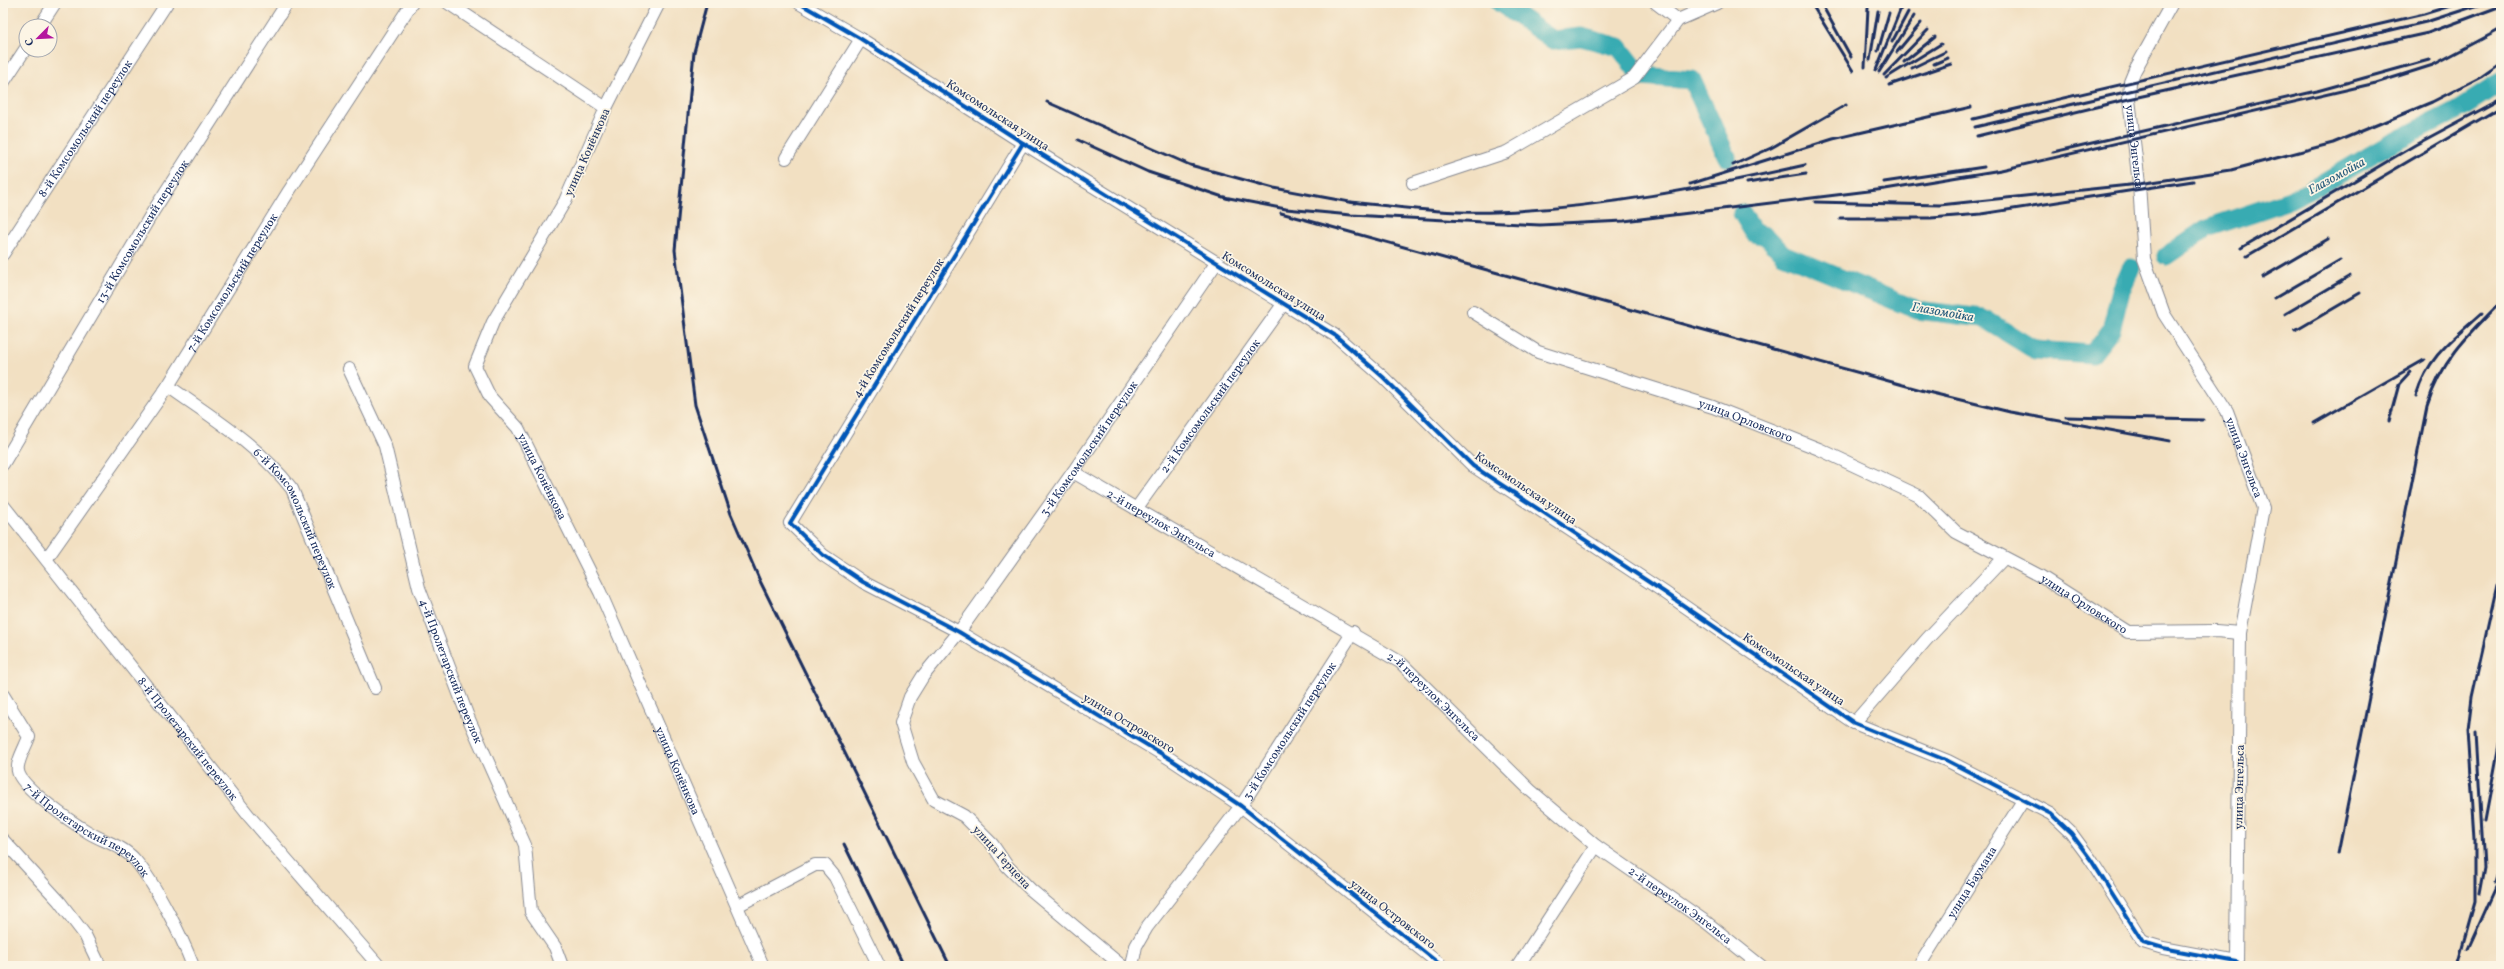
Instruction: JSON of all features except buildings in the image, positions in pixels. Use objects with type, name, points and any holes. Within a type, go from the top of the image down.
[{"type":"street","points":[[45,18],[55,3]]},
{"type":"street","name":"8-й Комсомольский переулок","points":[[3,254],[167,3]]},
{"type":"street","name":"13-й Комсомольский переулок","points":[[3,464],[154,210],[287,3]]},
{"type":"street","name":"7-й Комсомольский переулок","points":[[47,558],[168,386],[290,191],[412,3]]},
{"type":"street","points":[[448,3],[606,108]]},
{"type":"street","name":"улица Конёнкова","points":[[659,3],[606,108],[565,202],[493,322],[475,366],[490,397],[518,428],[600,592],[763,966]]},
{"type":"street","name":"Комсомольская улица","points":[[799,3],[861,38],[1024,143],[1336,336],[1383,377],[1473,466],[1664,592],[1854,723],[1948,761],[2051,814],[2071,833],[2091,860],[2143,942],[2163,948],[2237,964]]},
{"type":"street","points":[[1656,3],[1678,20]]},
{"type":"street","points":[[1413,183],[1507,152],[1634,78],[1678,20],[1717,3]]},
{"type":"street","name":"улица Энгельса","points":[[2172,3],[2134,70],[2130,82],[2130,113],[2139,184],[2144,259],[2164,314],[2228,411],[2263,508],[2240,633],[2237,964]]},
{"type":"street","points":[[786,158],[861,38]]},
{"type":"street","points":[[3,83],[19,58]]},
{"type":"street","name":"4-й Комсомольский переулок","points":[[790,523],[1024,143]]},
{"type":"street","name":"3-й Комсомольский переулок","points":[[959,632],[1073,472],[1217,262]]},
{"type":"street","name":"2-й Комсомольский переулок","points":[[1136,509],[1284,303]]},
{"type":"street","name":"улица Орловского","points":[[1473,312],[1538,352],[1712,407],[1819,449],[1919,496],[1956,532],[2040,576],[2128,632],[2216,631],[2240,633]]},
{"type":"street","name":"4-й Пролетарский переулок","points":[[349,369],[385,446],[419,588],[468,718],[525,845],[531,912],[555,947],[562,966]]},
{"type":"street","name":"6-й Комсомольский переулок","points":[[168,386],[249,442],[273,464],[292,489],[375,688]]},
{"type":"street","name":"2-й переулок Энгельса","points":[[1073,472],[1353,632],[1400,662],[1530,790],[1596,846],[1706,922],[1761,966]]},
{"type":"street","name":"8-й Пролетарский переулок","points":[[3,505],[47,558],[249,816],[379,966]]},
{"type":"street","name":"улица Островского","points":[[790,523],[823,554],[863,582],[959,632],[1172,760],[1241,806],[1442,966]]},
{"type":"street","points":[[1854,723],[1928,639],[2004,558]]},
{"type":"street","name":"улица Герцена","points":[[959,632],[923,676],[910,698],[901,723],[913,762],[934,800],[964,816],[992,844],[1007,866],[1030,889],[1122,966]]},
{"type":"street","name":"3-й Комсомольский переулок","points":[[1132,966],[1136,946],[1147,927],[1241,806],[1353,632]]},
{"type":"street","name":"7-й Пролетарский переулок","points":[[3,695],[29,737],[17,770],[19,776],[36,795],[89,833],[114,843],[134,859],[160,900],[184,944],[193,966]]},
{"type":"street","name":"улица Баумана","points":[[1919,966],[2024,799]]},
{"type":"street","points":[[3,840],[59,901],[85,935],[100,966]]},
{"type":"street","points":[[1518,966],[1596,846]]},
{"type":"street","points":[[737,906],[815,865],[825,865],[835,877],[879,966]]},
{"type":"waterway","name":"Глазомойка","points":[[1500,3],[1553,40],[1581,37],[1619,47],[1641,76],[1692,80],[1727,157]]},
{"type":"waterway","name":"Глазомойка","points":[[2166,256],[2207,228],[2290,200],[2318,186],[2388,145],[2461,108],[2501,82]]},
{"type":"waterway","name":"Глазомойка","points":[[1742,213],[1754,233],[1766,236],[1783,254],[1917,310],[1983,318],[2035,350],[2092,354],[2111,330],[2121,290],[2131,268]]},
{"type":"railway","points":[[707,3],[694,52],[675,250],[695,405],[731,514],[760,581],[950,966]]},
{"type":"railway","points":[[1811,3],[1853,71]]},
{"type":"railway","points":[[1821,3],[1851,57]]},
{"type":"railway","points":[[1973,119],[2424,14],[2460,3]]},
{"type":"railway","points":[[1975,127],[2426,22],[2485,3]]},
{"type":"railway","points":[[1977,136],[2129,99],[2428,33],[2501,6]]},
{"type":"railway","points":[[1865,67],[1868,8]]},
{"type":"railway","points":[[1876,70],[1901,8]]},
{"type":"railway","points":[[1870,60],[1878,11]]},
{"type":"railway","points":[[1892,42],[1908,12]]},
{"type":"railway","points":[[1878,51],[1889,13]]},
{"type":"railway","points":[[1879,72],[1914,16]]},
{"type":"railway","points":[[1897,52],[1921,23]]},
{"type":"railway","points":[[1224,197],[1286,209],[1351,215],[1540,225],[1624,221],[1885,189],[2001,170],[2376,83],[2433,65],[2501,29]]},
{"type":"railway","points":[[1884,75],[1928,30]]},
{"type":"railway","points":[[1904,62],[1935,37]]},
{"type":"railway","points":[[1886,78],[1941,44]]},
{"type":"railway","points":[[1912,68],[1945,52]]},
{"type":"railway","points":[[1934,64],[1948,58]]},
{"type":"railway","points":[[2053,152],[2317,91],[2429,60]]},
{"type":"railway","points":[[1815,202],[1940,205],[2139,184],[2231,170],[2333,143],[2432,102],[2481,77],[2501,63]]},
{"type":"railway","points":[[1889,85],[1951,64]]},
{"type":"railway","points":[[2241,248],[2415,145],[2501,99]]},
{"type":"railway","points":[[1047,102],[1190,165],[1274,188],[1355,203]]},
{"type":"railway","points":[[1733,165],[1771,148],[1846,105]]},
{"type":"railway","points":[[1690,184],[1833,139],[1971,107]]},
{"type":"railway","points":[[2247,256],[2501,107]]},
{"type":"railway","points":[[1078,140],[1148,172],[1229,199]]},
{"type":"railway","points":[[1351,202],[1424,210],[1460,212],[1535,210],[1651,196],[1805,165]]},
{"type":"railway","points":[[1884,182],[1984,167]]},
{"type":"railway","points":[[1747,183],[1806,174]]},
{"type":"railway","points":[[1840,218],[1931,218],[1981,214],[2193,181]]},
{"type":"railway","points":[[1281,213],[1932,393],[2010,412],[2170,441]]},
{"type":"railway","points":[[2263,277],[2328,239]]},
{"type":"railway","points":[[2275,298],[2340,260]]},
{"type":"railway","points":[[2285,314],[2350,276]]},
{"type":"railway","points":[[2295,331],[2360,293]]},
{"type":"railway","points":[[2338,853],[2427,406],[2433,390],[2448,362],[2467,337],[2501,302]]},
{"type":"railway","points":[[2416,396],[2421,382],[2434,359],[2451,341],[2482,313]]},
{"type":"railway","points":[[2314,423],[2424,360]]},
{"type":"railway","points":[[2389,421],[2399,384],[2410,372]]},
{"type":"railway","points":[[2066,417],[2203,420]]},
{"type":"railway","points":[[2457,966],[2475,902],[2475,839],[2468,730],[2472,697],[2497,585]]},
{"type":"railway","points":[[2476,733],[2484,867],[2479,894]]},
{"type":"railway","points":[[2485,821],[2501,735]]},
{"type":"railway","points":[[844,844],[904,966]]},
{"type":"railway","points":[[2494,882],[2501,859]]},
{"type":"railway","points":[[2468,949],[2501,876]]},
{"type":"cycle path","points":[[799,3],[861,39],[1023,143],[1336,336],[1383,377],[1473,466],[1664,592],[1854,723],[1948,761],[2051,814],[2071,833],[2091,860],[2143,942],[2163,948],[2237,962]]},
{"type":"cycle path","points":[[1023,143],[790,523],[823,555],[863,582],[959,632],[1172,760],[1241,806],[1442,966]]}]
